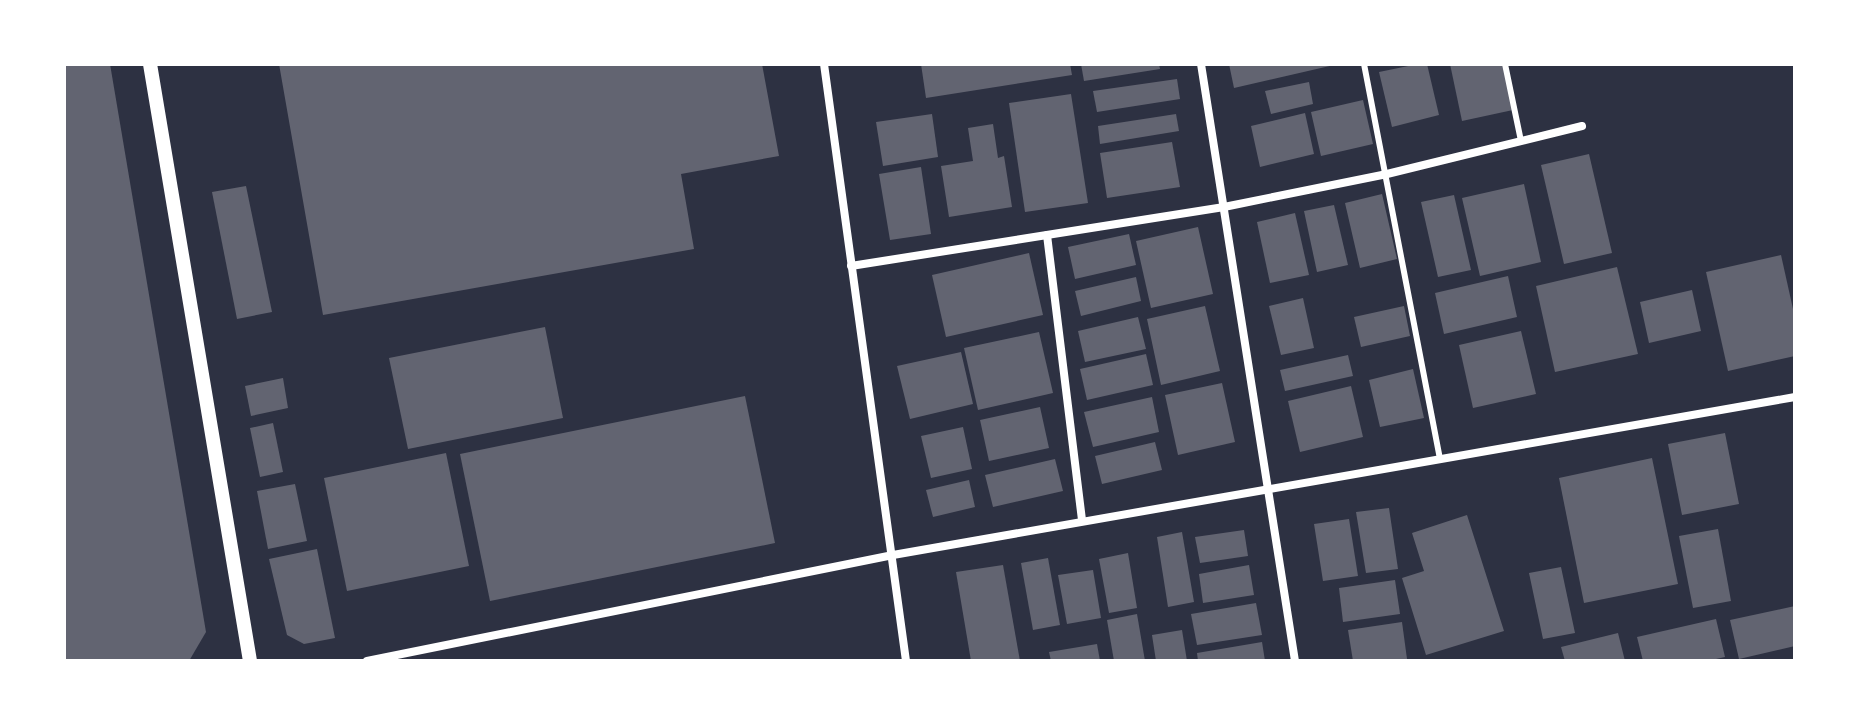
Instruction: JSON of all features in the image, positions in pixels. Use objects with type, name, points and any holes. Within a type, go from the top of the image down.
[{"type":"street","points":[[150,64],[250,661]]},
{"type":"street","points":[[824,64],[906,661]]},
{"type":"street","points":[[1201,64],[1295,661]]},
{"type":"street","points":[[851,266],[1224,207],[1387,174],[1582,126]]},
{"type":"street","points":[[1047,235],[1082,520]]},
{"type":"street","points":[[367,661],[1082,520],[1795,397]]},
{"type":"lane","points":[[1364,64],[1440,459]]},
{"type":"lane","points":[[1505,64],[1521,141]]},
{"type":"building","points":[[64,64],[110,64],[206,632],[189,661],[64,661]]},
{"type":"building","points":[[279,64],[762,64],[779,156],[681,174],[694,249],[323,315]]},
{"type":"building","points":[[921,64],[1070,64],[1072,75],[926,98]]},
{"type":"building","points":[[1081,64],[1159,64],[1160,69],[1084,81]]},
{"type":"building","points":[[1229,64],[1334,64],[1334,65],[1234,88]]},
{"type":"building","points":[[1427,64],[1439,115],[1392,127],[1379,72]]},
{"type":"building","points":[[1450,64],[1503,64],[1513,110],[1462,121]]},
{"type":"building","points":[[1177,79],[1180,99],[1097,112],[1093,91]]},
{"type":"building","points":[[1309,82],[1313,104],[1271,114],[1265,91]]},
{"type":"building","points":[[1071,94],[1088,203],[1025,212],[1009,103]]},
{"type":"building","points":[[1363,100],[1373,144],[1321,156],[1311,112]]},
{"type":"building","points":[[1305,113],[1314,154],[1260,167],[1251,126]]},
{"type":"building","points":[[932,114],[938,157],[883,166],[876,122]]},
{"type":"building","points":[[1176,114],[1179,131],[1100,144],[1098,126]]},
{"type":"building","points":[[993,124],[998,158],[1004,156],[1012,207],[949,217],[941,166],[973,161],[968,128]]},
{"type":"building","points":[[1172,142],[1180,187],[1107,198],[1100,153]]},
{"type":"building","points":[[1589,154],[1612,253],[1564,264],[1541,165]]},
{"type":"building","points":[[921,167],[931,234],[890,240],[879,174]]},
{"type":"building","points":[[1524,184],[1541,262],[1480,276],[1462,198]]},
{"type":"building","points":[[246,186],[272,312],[237,319],[212,192]]},
{"type":"building","points":[[1382,194],[1397,259],[1360,268],[1345,203]]},
{"type":"building","points":[[1454,195],[1471,270],[1438,277],[1421,202]]},
{"type":"building","points":[[1334,205],[1348,265],[1317,272],[1304,211]]},
{"type":"building","points":[[1295,213],[1309,275],[1270,283],[1257,222]]},
{"type":"building","points":[[1198,227],[1213,294],[1151,308],[1136,241]]},
{"type":"building","points":[[1129,234],[1136,265],[1075,279],[1068,247]]},
{"type":"building","points":[[1029,253],[1043,315],[946,337],[932,275]]},
{"type":"building","points":[[1781,255],[1795,318],[1795,356],[1728,371],[1706,272]]},
{"type":"building","points":[[1617,267],[1638,354],[1555,372],[1536,286]]},
{"type":"building","points":[[1508,276],[1517,317],[1444,334],[1435,293]]},
{"type":"building","points":[[1136,277],[1141,301],[1081,316],[1075,291]]},
{"type":"building","points":[[1692,290],[1701,331],[1649,343],[1640,302]]},
{"type":"building","points":[[1303,298],[1314,348],[1281,355],[1269,306]]},
{"type":"building","points":[[1205,306],[1220,371],[1161,385],[1147,319]]},
{"type":"building","points":[[1404,306],[1410,336],[1361,347],[1354,317]]},
{"type":"building","points":[[1138,317],[1146,349],[1085,362],[1078,331]]},
{"type":"building","points":[[545,327],[563,418],[408,449],[389,358]]},
{"type":"building","points":[[1521,331],[1536,394],[1473,408],[1459,345]]},
{"type":"building","points":[[1039,332],[1053,393],[978,410],[964,348]]},
{"type":"building","points":[[961,352],[973,404],[910,419],[897,366]]},
{"type":"building","points":[[1146,354],[1153,385],[1087,400],[1080,369]]},
{"type":"building","points":[[1348,355],[1353,376],[1285,391],[1280,370]]},
{"type":"building","points":[[1413,369],[1424,418],[1380,427],[1369,380]]},
{"type":"building","points":[[283,378],[288,408],[251,416],[245,386]]},
{"type":"building","points":[[1222,383],[1235,442],[1178,455],[1165,395]]},
{"type":"building","points":[[1351,386],[1363,437],[1300,452],[1288,401]]},
{"type":"building","points":[[745,396],[775,543],[490,601],[460,454]]},
{"type":"building","points":[[1152,397],[1159,432],[1093,447],[1084,412]]},
{"type":"building","points":[[1040,407],[1049,448],[989,461],[980,420]]},
{"type":"building","points":[[273,423],[283,472],[260,477],[250,428]]},
{"type":"building","points":[[963,427],[972,469],[931,478],[921,436]]},
{"type":"building","points":[[1725,433],[1739,504],[1682,515],[1668,444]]},
{"type":"building","points":[[1155,442],[1162,470],[1102,484],[1095,456]]},
{"type":"building","points":[[446,453],[469,566],[347,591],[324,478]]},
{"type":"building","points":[[1652,458],[1678,584],[1584,603],[1559,478]]},
{"type":"building","points":[[1055,459],[1063,491],[993,507],[985,475]]},
{"type":"building","points":[[969,480],[975,507],[933,517],[926,490]]},
{"type":"building","points":[[295,484],[307,541],[268,549],[257,491]]},
{"type":"building","points":[[1389,508],[1398,569],[1366,573],[1356,512]]},
{"type":"building","points":[[1467,515],[1504,631],[1426,655],[1402,578],[1424,571],[1412,533]]},
{"type":"building","points":[[1349,519],[1358,576],[1323,581],[1314,524]]},
{"type":"building","points":[[1718,529],[1731,601],[1693,608],[1679,536]]},
{"type":"building","points":[[1244,530],[1248,556],[1200,563],[1195,537]]},
{"type":"building","points":[[1182,532],[1194,602],[1168,607],[1157,537]]},
{"type":"building","points":[[317,549],[335,638],[304,644],[287,635],[269,559]]},
{"type":"building","points":[[1128,553],[1137,608],[1109,613],[1099,559]]},
{"type":"building","points":[[1048,558],[1060,625],[1033,630],[1021,563]]},
{"type":"building","points":[[1003,565],[1020,661],[971,661],[956,572]]},
{"type":"building","points":[[1249,565],[1254,595],[1203,603],[1199,574]]},
{"type":"building","points":[[1561,567],[1575,633],[1543,639],[1529,573]]},
{"type":"building","points":[[1093,570],[1101,618],[1067,624],[1058,575]]},
{"type":"building","points":[[1395,580],[1400,614],[1343,622],[1339,588]]},
{"type":"building","points":[[1256,603],[1262,635],[1197,645],[1191,614]]},
{"type":"building","points":[[1795,606],[1795,646],[1739,659],[1730,620]]},
{"type":"building","points":[[1137,614],[1145,661],[1114,661],[1107,620]]},
{"type":"building","points":[[1716,619],[1725,657],[1707,661],[1643,661],[1637,637]]},
{"type":"building","points":[[1402,622],[1407,659],[1353,661],[1348,630]]},
{"type":"building","points":[[1182,630],[1187,661],[1156,661],[1152,635]]},
{"type":"building","points":[[1618,633],[1625,661],[1565,661],[1561,647]]},
{"type":"building","points":[[1262,642],[1265,661],[1198,661],[1197,653]]},
{"type":"building","points":[[1097,644],[1100,661],[1051,661],[1049,652]]}]
